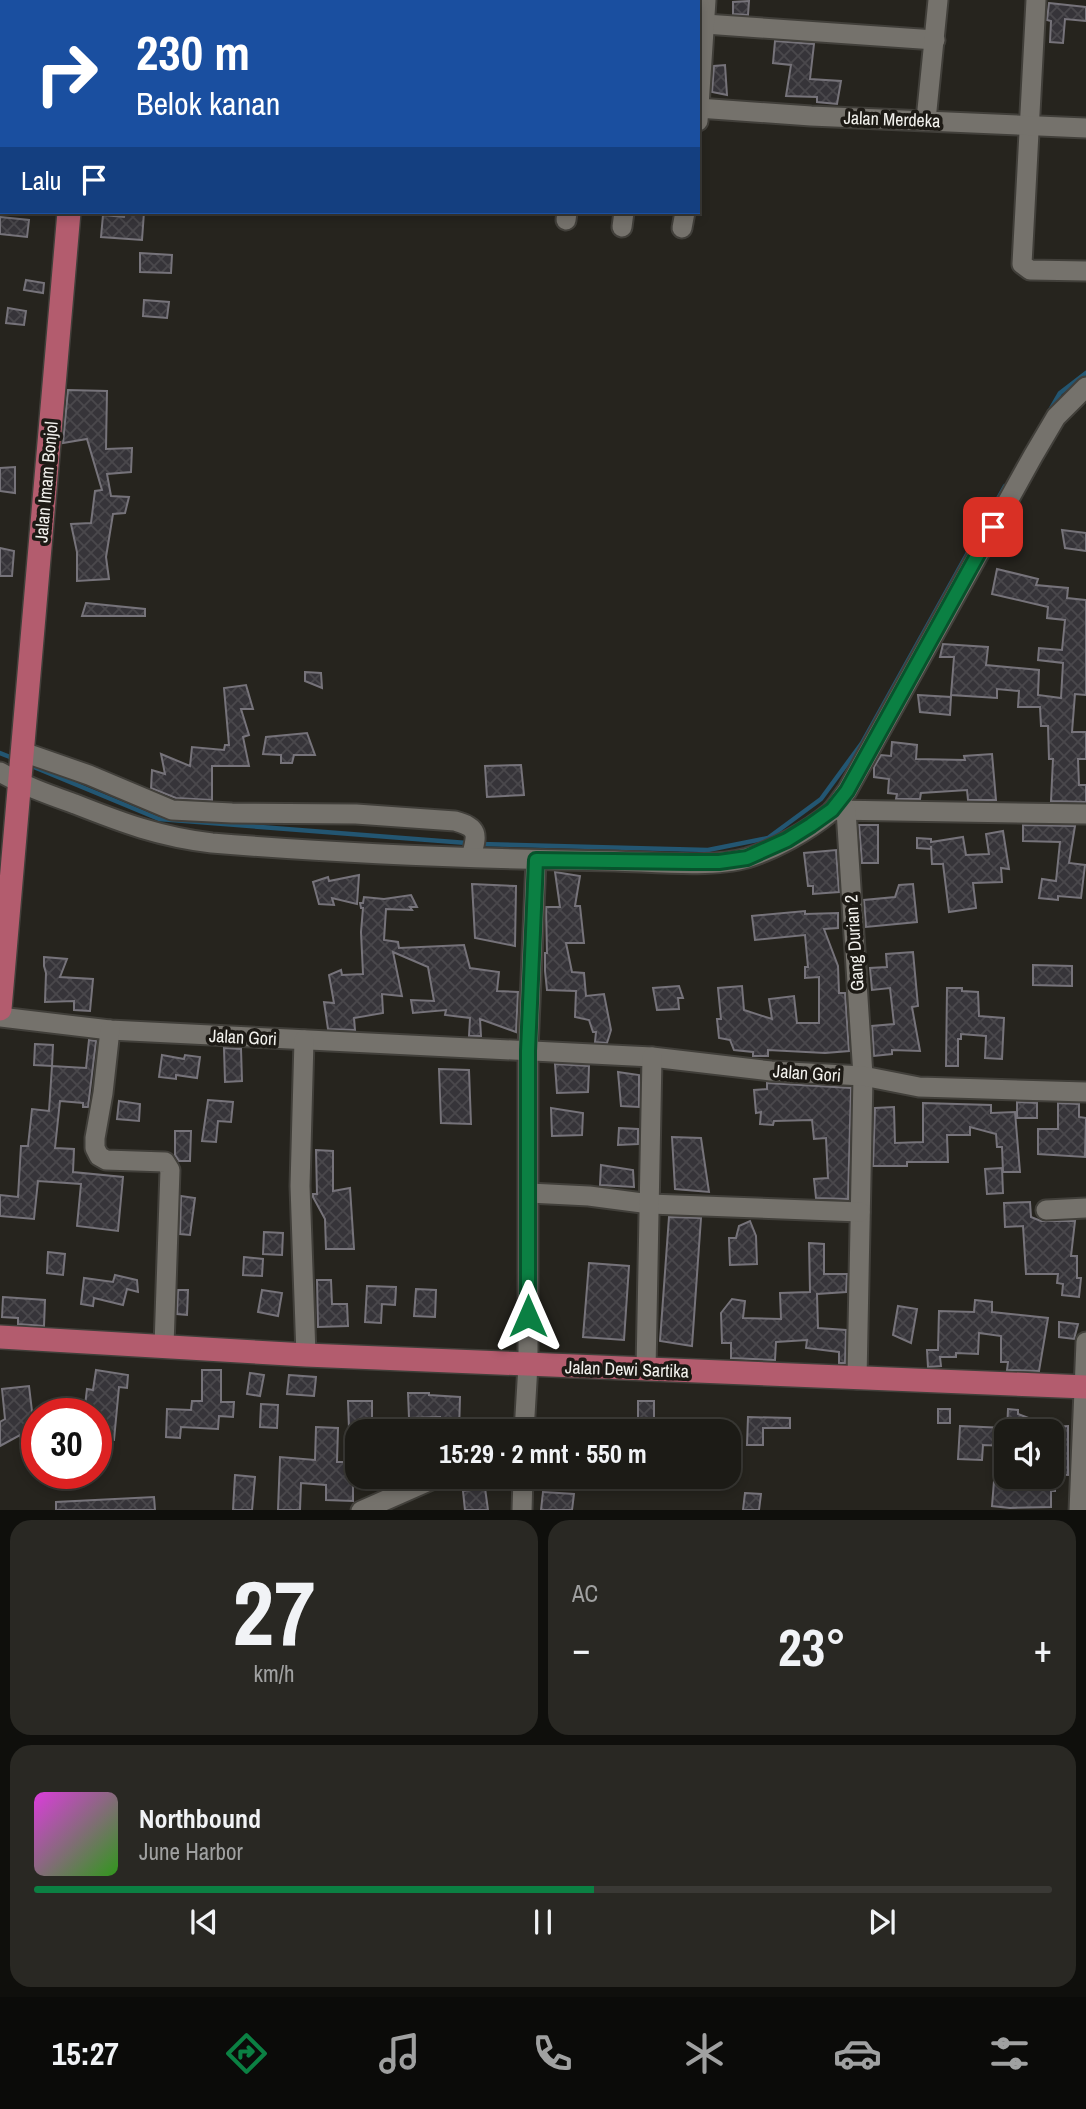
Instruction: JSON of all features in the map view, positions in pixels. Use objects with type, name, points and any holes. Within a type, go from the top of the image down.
[{"type":"main road","name":"Jalan Imam Bonjol","points":[[0,1009],[13,779],[23,752],[69,214]]},
{"type":"main road","name":"Jalan Dewi Sartika","points":[[0,1338],[306,1355],[1084,1387]]},
{"type":"street","points":[[700,97],[706,0]]},
{"type":"street","points":[[926,120],[938,0]]},
{"type":"street","points":[[1036,0],[1022,264],[1030,270],[1086,271]]},
{"type":"street","points":[[705,24],[934,40]]},
{"type":"street","name":"Jalan Merdeka","points":[[700,112],[1086,128]]},
{"type":"street","points":[[839,810],[1032,456],[1056,417],[1086,387]]},
{"type":"street","points":[[23,752],[89,775],[172,810],[356,814],[456,821],[472,827],[473,849]]},
{"type":"street","points":[[13,779],[129,826],[178,839],[266,848],[473,849],[536,860],[736,860],[747,858],[787,840],[839,810],[1086,814]]},
{"type":"street","name":"Gang Durian 2","points":[[839,810],[863,1076],[857,1379]]},
{"type":"street","points":[[525,1419],[528,1365],[528,1051],[536,860]]},
{"type":"street","name":"Jalan Gori","points":[[0,1017],[110,1030],[652,1057],[771,1071],[863,1076],[919,1087],[1086,1092]]},
{"type":"street","points":[[110,1030],[95,1149],[99,1156],[106,1160],[166,1162],[170,1170],[164,1346]]},
{"type":"street","points":[[304,1040],[300,1186],[306,1355]]},
{"type":"street","points":[[646,1370],[652,1057]]},
{"type":"street","points":[[529,1193],[589,1196],[650,1204],[860,1212]]},
{"type":"street","points":[[1046,1210],[1086,1208]]},
{"type":"street","points":[[1079,1510],[1086,1342]]},
{"type":"street","points":[[361,1510],[410,1489]]},
{"type":"street","points":[[522,1510],[523,1489]]},
{"type":"building","points":[[749,1],[748,15],[733,14],[733,2]]},
{"type":"building","points":[[1049,3],[1086,7],[1086,21],[1065,19],[1063,43],[1050,42],[1051,21],[1047,20]]},
{"type":"building","points":[[775,41],[814,44],[810,79],[841,81],[837,104],[817,102],[817,97],[786,96],[791,65],[773,63]]},
{"type":"building","points":[[725,65],[727,95],[712,92],[714,66]]},
{"type":"building","points":[[125,214],[144,214],[142,240],[101,237],[103,215],[124,217]]},
{"type":"building","points":[[0,217],[29,220],[27,237],[0,234]]},
{"type":"building","points":[[140,253],[172,255],[171,273],[140,272]]},
{"type":"building","points":[[26,280],[44,283],[43,293],[24,290]]},
{"type":"building","points":[[144,300],[169,302],[167,318],[143,316]]},
{"type":"building","points":[[8,308],[26,311],[24,325],[6,323]]},
{"type":"building","points":[[68,390],[107,391],[106,449],[132,448],[131,472],[107,474],[111,496],[129,497],[125,513],[113,514],[106,557],[109,579],[77,581],[77,552],[71,524],[91,523],[95,491],[102,490],[87,439],[63,443]]},
{"type":"building","points":[[15,467],[15,493],[0,491],[0,468]]},
{"type":"building","points":[[1062,530],[1086,533],[1086,551],[1065,548]]},
{"type":"building","points":[[0,548],[14,551],[12,576],[0,576]]},
{"type":"building","points":[[997,569],[1038,579],[1036,585],[1068,588],[1067,598],[1086,600],[1086,695],[1075,694],[1072,732],[1086,732],[1086,759],[1078,759],[1079,785],[1086,785],[1086,802],[1051,801],[1053,759],[1049,759],[1048,726],[1041,726],[1040,707],[1018,707],[1019,691],[997,689],[997,698],[951,695],[954,657],[940,657],[943,644],[988,647],[986,665],[1039,670],[1038,695],[1061,698],[1063,663],[1038,660],[1039,648],[1062,650],[1065,620],[1047,618],[1048,607],[992,594]]},
{"type":"building","points":[[86,603],[145,609],[145,616],[82,616]]},
{"type":"building","points":[[305,672],[321,673],[322,688],[305,681]]},
{"type":"building","points":[[246,685],[253,709],[241,709],[249,735],[243,737],[249,766],[212,766],[212,800],[176,798],[151,788],[152,770],[165,774],[161,754],[190,766],[192,747],[224,750],[225,745],[229,745],[224,688]]},
{"type":"building","points":[[918,695],[951,697],[950,715],[920,712]]},
{"type":"building","points":[[307,733],[315,755],[294,755],[292,763],[281,763],[281,755],[263,754],[266,737]]},
{"type":"building","points":[[892,742],[917,745],[916,759],[965,760],[964,756],[992,754],[996,800],[968,800],[967,790],[921,793],[920,799],[896,799],[897,794],[888,793],[889,779],[874,777],[874,767],[881,755],[891,756]]},
{"type":"building","points":[[521,765],[524,795],[487,797],[485,766]]},
{"type":"building","points":[[859,825],[878,825],[878,863],[862,863]]},
{"type":"building","points":[[1023,825],[1075,826],[1069,863],[1085,865],[1081,898],[1039,898],[1042,879],[1056,881],[1060,842],[1023,841]]},
{"type":"building","points":[[1003,831],[1009,869],[1001,868],[1002,882],[973,883],[976,908],[949,912],[943,864],[932,864],[931,846],[931,849],[917,848],[917,838],[931,839],[931,842],[963,837],[966,855],[989,854],[986,834]]},
{"type":"building","points":[[836,850],[839,892],[813,894],[813,886],[808,886],[804,853]]},
{"type":"building","points":[[555,872],[580,876],[575,906],[580,906],[584,943],[566,943],[572,972],[584,973],[586,996],[604,994],[611,1030],[607,1043],[595,1042],[596,1032],[593,1032],[589,1020],[575,1017],[576,991],[547,990],[546,907],[560,907]]},
{"type":"building","points":[[359,875],[357,904],[332,898],[334,905],[319,904],[313,882],[328,877],[329,881]]},
{"type":"building","points":[[472,884],[516,886],[515,946],[475,938]]},
{"type":"building","points":[[913,884],[917,922],[866,927],[864,900],[895,897],[899,885]]},
{"type":"building","points":[[411,895],[417,907],[410,907],[412,910],[386,909],[384,940],[398,942],[399,948],[464,945],[470,968],[499,972],[497,991],[518,992],[516,1032],[480,1019],[481,1036],[469,1036],[470,1018],[445,1015],[446,1010],[413,1013],[411,1000],[434,1001],[428,967],[393,952],[402,996],[382,994],[383,1013],[354,1018],[355,1030],[328,1029],[324,1002],[334,1003],[329,975],[341,970],[342,975],[363,974],[363,908],[360,903],[363,903],[364,897],[384,899]]},
{"type":"building","points":[[805,911],[805,914],[838,913],[838,928],[824,929],[838,966],[839,993],[845,993],[849,1051],[825,1053],[768,1050],[768,1056],[753,1056],[753,1052],[734,1050],[730,1040],[719,1038],[717,1019],[721,1019],[718,988],[742,986],[744,1010],[772,1019],[769,999],[794,996],[797,1023],[819,1023],[819,977],[805,978],[805,967],[808,967],[805,935],[755,940],[752,916]]},
{"type":"building","points":[[913,952],[918,1006],[912,1007],[920,1051],[892,1050],[892,1054],[874,1056],[872,1026],[894,1024],[890,988],[872,990],[870,968],[887,967],[886,954]]},
{"type":"building","points":[[44,957],[67,959],[60,977],[93,979],[90,1011],[74,1010],[74,1001],[45,1002]]},
{"type":"building","points":[[1033,965],[1072,966],[1072,986],[1033,985]]},
{"type":"building","points":[[679,986],[683,998],[678,998],[679,1009],[657,1010],[653,988]]},
{"type":"building","points":[[947,988],[978,992],[979,1016],[1004,1018],[1002,1059],[985,1058],[986,1036],[961,1034],[961,1039],[958,1039],[958,1066],[946,1066]]},
{"type":"building","points":[[89,1040],[96,1041],[88,1107],[83,1107],[83,1103],[60,1101],[55,1148],[74,1149],[73,1172],[123,1177],[118,1231],[77,1226],[81,1184],[38,1181],[34,1219],[0,1216],[0,1195],[18,1197],[21,1146],[28,1146],[32,1109],[49,1111],[52,1066],[86,1068]]},
{"type":"building","points":[[35,1044],[53,1045],[52,1066],[34,1065]]},
{"type":"building","points":[[224,1048],[241,1049],[242,1081],[225,1082]]},
{"type":"building","points":[[162,1055],[184,1059],[185,1055],[200,1057],[197,1078],[176,1075],[176,1079],[159,1077]]},
{"type":"building","points":[[555,1064],[589,1066],[588,1092],[557,1093]]},
{"type":"building","points":[[439,1069],[469,1070],[471,1124],[441,1123]]},
{"type":"building","points":[[618,1072],[639,1075],[639,1107],[621,1106]]},
{"type":"building","points":[[767,1083],[851,1088],[848,1199],[816,1198],[814,1179],[828,1178],[826,1138],[814,1139],[812,1120],[760,1124],[761,1112],[756,1113],[754,1090],[767,1089]]},
{"type":"building","points":[[208,1100],[233,1102],[231,1122],[218,1121],[216,1142],[202,1141]]},
{"type":"building","points":[[119,1101],[140,1104],[139,1121],[117,1119]]},
{"type":"building","points":[[1017,1102],[1037,1103],[1037,1118],[1017,1118]]},
{"type":"building","points":[[923,1103],[991,1105],[991,1113],[1015,1112],[1020,1172],[1003,1172],[1002,1147],[997,1147],[996,1134],[970,1127],[970,1135],[947,1135],[948,1162],[907,1162],[907,1166],[873,1166],[875,1108],[894,1107],[895,1143],[923,1142]]},
{"type":"building","points":[[1058,1103],[1079,1104],[1079,1117],[1086,1118],[1085,1157],[1038,1154],[1038,1129],[1058,1129]]},
{"type":"building","points":[[551,1108],[583,1113],[582,1135],[552,1136]]},
{"type":"building","points":[[619,1128],[638,1129],[638,1144],[618,1145]]},
{"type":"building","points":[[175,1131],[191,1131],[190,1161],[179,1161],[175,1155]]},
{"type":"building","points":[[672,1137],[701,1138],[709,1192],[675,1189]]},
{"type":"building","points":[[316,1150],[333,1151],[333,1191],[350,1188],[354,1249],[326,1249],[325,1219],[313,1197],[313,1194],[317,1194]]},
{"type":"building","points":[[601,1165],[633,1170],[634,1187],[600,1185]]},
{"type":"building","points":[[1002,1168],[1003,1193],[987,1194],[985,1169]]},
{"type":"building","points":[[181,1196],[195,1198],[190,1235],[180,1234]]},
{"type":"building","points":[[1030,1202],[1031,1217],[1041,1221],[1075,1221],[1071,1256],[1077,1256],[1077,1278],[1081,1278],[1079,1297],[1062,1295],[1063,1284],[1057,1283],[1058,1274],[1026,1274],[1023,1226],[1005,1227],[1004,1203]]},
{"type":"building","points":[[669,1217],[701,1218],[692,1346],[660,1341]]},
{"type":"building","points":[[750,1221],[756,1236],[757,1264],[730,1265],[729,1238],[736,1238],[739,1226]]},
{"type":"building","points":[[264,1232],[283,1233],[282,1255],[263,1254]]},
{"type":"building","points":[[809,1243],[824,1244],[824,1274],[847,1274],[846,1292],[817,1294],[818,1328],[846,1330],[845,1363],[839,1363],[839,1352],[806,1348],[807,1340],[776,1342],[775,1360],[731,1358],[731,1343],[722,1343],[721,1313],[732,1299],[745,1301],[743,1318],[781,1319],[780,1293],[810,1292]]},
{"type":"building","points":[[48,1252],[65,1254],[63,1275],[47,1273]]},
{"type":"building","points":[[244,1257],[263,1259],[262,1276],[243,1275]]},
{"type":"building","points":[[589,1263],[629,1266],[624,1340],[583,1337]]},
{"type":"building","points":[[115,1275],[137,1280],[138,1292],[127,1289],[123,1305],[94,1298],[93,1306],[81,1304],[84,1278],[113,1282]]},
{"type":"building","points":[[317,1280],[331,1280],[332,1304],[347,1304],[348,1326],[318,1327]]},
{"type":"building","points":[[367,1286],[396,1287],[395,1305],[382,1304],[381,1323],[365,1322]]},
{"type":"building","points":[[416,1289],[436,1290],[435,1317],[414,1316]]},
{"type":"building","points":[[178,1290],[188,1290],[187,1315],[177,1314]]},
{"type":"building","points":[[262,1290],[282,1293],[278,1316],[258,1312]]},
{"type":"building","points":[[3,1297],[45,1300],[44,1326],[18,1324],[18,1318],[2,1317]]},
{"type":"building","points":[[975,1300],[992,1302],[992,1312],[1048,1318],[1039,1371],[1007,1370],[1008,1362],[1001,1362],[1001,1336],[979,1333],[978,1354],[956,1353],[956,1357],[940,1357],[941,1366],[928,1367],[927,1350],[938,1350],[939,1311],[974,1312]]},
{"type":"building","points":[[898,1306],[917,1309],[911,1343],[893,1335]]},
{"type":"building","points":[[1059,1322],[1078,1324],[1074,1339],[1059,1337]]},
{"type":"building","points":[[96,1370],[128,1375],[127,1388],[119,1387],[114,1440],[112,1398],[86,1398],[87,1389],[93,1390]]},
{"type":"building","points":[[202,1370],[221,1370],[221,1402],[234,1402],[233,1417],[219,1416],[218,1429],[181,1427],[180,1438],[166,1437],[167,1409],[191,1410],[192,1401],[202,1401]]},
{"type":"building","points":[[250,1373],[264,1375],[260,1396],[247,1394]]},
{"type":"building","points":[[289,1375],[316,1377],[314,1396],[287,1394]]},
{"type":"building","points":[[29,1386],[30,1398],[21,1398],[21,1440],[20,1435],[0,1446],[0,1422],[5,1419],[2,1389]]},
{"type":"building","points":[[408,1393],[460,1397],[459,1419],[409,1418]]},
{"type":"building","points":[[348,1401],[372,1401],[372,1419],[349,1419]]},
{"type":"building","points":[[638,1401],[654,1401],[654,1419],[638,1419]]},
{"type":"building","points":[[261,1404],[278,1405],[277,1428],[260,1427]]},
{"type":"building","points":[[938,1409],[950,1409],[950,1423],[938,1423]]},
{"type":"building","points":[[1008,1409],[1018,1410],[1018,1414],[1031,1419],[1008,1419]]},
{"type":"building","points":[[748,1417],[790,1418],[790,1428],[763,1428],[763,1445],[747,1445]]},
{"type":"building","points":[[960,1426],[994,1427],[994,1445],[983,1445],[982,1460],[958,1459]]},
{"type":"building","points":[[1064,1426],[1068,1426],[1068,1475],[1064,1475]]},
{"type":"building","points":[[316,1427],[338,1428],[337,1462],[345,1462],[345,1489],[353,1489],[353,1501],[326,1500],[326,1485],[301,1483],[300,1510],[278,1510],[280,1457],[315,1460]]},
{"type":"building","points":[[235,1475],[255,1477],[252,1510],[233,1510]]},
{"type":"building","points":[[994,1481],[994,1489],[1055,1489],[1051,1491],[1051,1507],[992,1506]]},
{"type":"building","points":[[485,1489],[488,1510],[465,1510],[463,1491]]},
{"type":"building","points":[[543,1492],[574,1494],[572,1510],[541,1510]]},
{"type":"building","points":[[745,1493],[761,1494],[759,1510],[743,1510]]},
{"type":"building","points":[[154,1497],[155,1510],[56,1510],[56,1502]]},
{"type":"waterway","points":[[1049,412],[1060,393],[1086,373]]},
{"type":"waterway","points":[[480,844],[708,850],[768,838],[821,799],[862,743],[1005,486]]},
{"type":"waterway","points":[[0,753],[15,759]]},
{"type":"waterway","points":[[29,765],[159,819],[467,843]]},
{"type":"route","points":[[528,1316],[528,1051],[536,860],[736,860],[747,858],[787,840],[832,810],[847,791],[993,527]]}]
